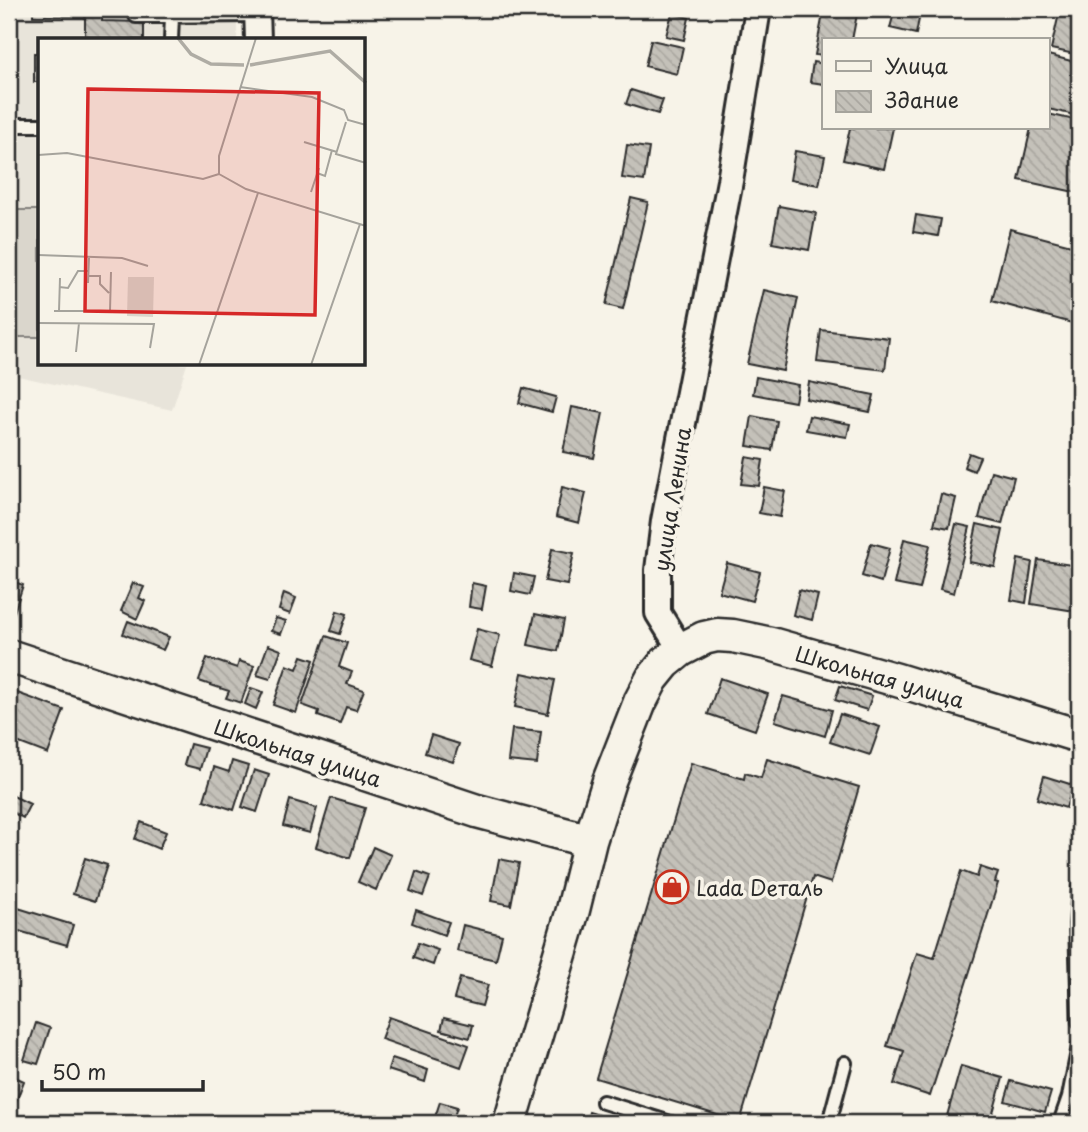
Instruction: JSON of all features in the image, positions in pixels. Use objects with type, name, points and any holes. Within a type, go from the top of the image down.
[{"type":"street","name":"улица Ленина","points":[[681,650],[658,613],[657,570],[664,521],[730,181],[758,9]]},
{"type":"street","points":[[257,12],[258,38]]},
{"type":"street","name":"Школьная улица","points":[[681,650],[704,638],[717,635],[771,644],[1079,736]]},
{"type":"street","points":[[510,1123],[609,781],[640,702],[652,679],[665,663],[681,650]]},
{"type":"street","name":"Школьная улица","points":[[9,656],[477,811],[590,841]]},
{"type":"lane","points":[[136,16],[257,12]]},
{"type":"lane","points":[[171,38],[172,16]]},
{"type":"lane","points":[[9,125],[38,125]]},
{"type":"lane","points":[[1079,888],[1076,924],[1079,1021]]},
{"type":"lane","points":[[1060,1123],[1069,1097],[1079,1046]]},
{"type":"lane","points":[[829,1123],[845,1063]]},
{"type":"lane","points":[[603,1102],[671,1123]]},
{"type":"shaded area","points":[[9,9],[237,9],[237,38],[38,38],[38,366],[186,366],[172,410],[9,374]]},
{"type":"shaded area","points":[[9,210],[38,210],[38,337],[9,337]]},
{"type":"building","points":[[33,9],[102,9],[102,21],[144,22],[144,38],[85,38],[85,16],[33,16]]},
{"type":"building","points":[[824,9],[858,9],[852,38],[822,38],[822,56],[815,55]]},
{"type":"building","points":[[895,9],[921,9],[916,34],[890,28]]},
{"type":"building","points":[[1060,9],[1079,12],[1079,55],[1051,49]]},
{"type":"building","points":[[672,13],[689,18],[684,40],[666,36]]},
{"type":"building","points":[[651,40],[683,47],[677,74],[645,66]]},
{"type":"building","points":[[34,53],[38,53],[38,82],[34,82]]},
{"type":"building","points":[[1050,56],[1079,63],[1079,116],[1050,109]]},
{"type":"building","points":[[813,62],[822,64],[822,84],[810,82]]},
{"type":"building","points":[[631,90],[663,100],[658,114],[626,104]]},
{"type":"building","points":[[1050,114],[1079,121],[1079,193],[1019,180],[1031,130],[1050,130]]},
{"type":"building","points":[[850,130],[893,130],[884,169],[843,160]]},
{"type":"building","points":[[627,145],[649,148],[644,181],[622,178]]},
{"type":"building","points":[[795,151],[825,156],[819,185],[790,180]]},
{"type":"building","points":[[631,198],[648,202],[623,309],[606,305]]},
{"type":"building","points":[[779,206],[816,213],[809,250],[772,243]]},
{"type":"building","points":[[916,215],[941,219],[938,236],[913,232]]},
{"type":"building","points":[[1010,229],[1079,247],[1079,325],[992,301]]},
{"type":"building","points":[[764,290],[798,298],[783,371],[747,364]]},
{"type":"building","points":[[821,330],[889,338],[885,370],[817,362]]},
{"type":"building","points":[[756,377],[798,385],[795,402],[753,394]]},
{"type":"building","points":[[809,382],[874,395],[870,412],[806,399]]},
{"type":"building","points":[[523,388],[556,397],[552,412],[519,403]]},
{"type":"building","points":[[572,407],[603,413],[594,458],[563,452]]},
{"type":"building","points":[[752,416],[777,421],[772,450],[747,446]]},
{"type":"building","points":[[809,416],[850,424],[847,437],[806,430]]},
{"type":"building","points":[[969,453],[980,457],[974,471],[964,467]]},
{"type":"building","points":[[746,457],[763,460],[759,486],[741,484]]},
{"type":"building","points":[[991,471],[1014,477],[1002,524],[979,518]]},
{"type":"building","points":[[562,487],[586,493],[579,523],[556,517]]},
{"type":"building","points":[[764,487],[785,491],[780,517],[759,513]]},
{"type":"building","points":[[941,494],[956,498],[949,528],[934,525]]},
{"type":"building","points":[[956,524],[970,527],[954,593],[940,589]]},
{"type":"building","points":[[977,524],[1003,530],[995,567],[969,562]]},
{"type":"building","points":[[904,539],[930,545],[920,589],[894,584]]},
{"type":"building","points":[[871,543],[890,548],[881,582],[862,576]]},
{"type":"building","points":[[552,549],[574,553],[567,585],[545,581]]},
{"type":"building","points":[[1018,559],[1032,562],[1026,603],[1011,600]]},
{"type":"building","points":[[1038,560],[1079,566],[1075,611],[1031,604]]},
{"type":"building","points":[[727,563],[760,572],[752,601],[719,592]]},
{"type":"building","points":[[514,573],[534,577],[530,595],[511,591]]},
{"type":"building","points":[[9,580],[23,585],[10,625],[9,624]]},
{"type":"building","points":[[133,583],[144,587],[139,598],[145,601],[137,619],[121,611]]},
{"type":"building","points":[[472,583],[486,586],[482,609],[469,607]]},
{"type":"building","points":[[799,590],[818,595],[812,620],[793,615]]},
{"type":"building","points":[[284,593],[296,598],[290,614],[279,610]]},
{"type":"building","points":[[337,611],[347,614],[340,634],[331,631]]},
{"type":"building","points":[[535,614],[564,620],[558,651],[528,645]]},
{"type":"building","points":[[276,618],[286,621],[281,634],[271,631]]},
{"type":"building","points":[[128,621],[169,637],[163,650],[123,634]]},
{"type":"building","points":[[477,629],[500,635],[492,666],[469,660]]},
{"type":"building","points":[[326,636],[347,643],[339,667],[352,672],[347,684],[364,690],[356,710],[346,707],[340,724],[318,716],[319,711],[302,705]]},
{"type":"building","points":[[268,645],[281,650],[270,679],[257,675]]},
{"type":"building","points":[[302,656],[314,660],[296,713],[273,705],[287,665],[297,669]]},
{"type":"building","points":[[207,658],[237,668],[239,661],[254,666],[241,703],[226,698],[229,691],[199,681]]},
{"type":"building","points":[[522,673],[555,680],[548,714],[515,707]]},
{"type":"building","points":[[720,678],[768,694],[755,730],[708,714]]},
{"type":"building","points":[[840,686],[872,696],[867,710],[835,700]]},
{"type":"building","points":[[251,688],[263,692],[256,709],[245,704]]},
{"type":"building","points":[[12,691],[64,710],[48,754],[9,739],[9,700]]},
{"type":"building","points":[[783,696],[832,710],[825,736],[775,721]]},
{"type":"building","points":[[840,714],[880,727],[870,755],[830,742]]},
{"type":"building","points":[[512,729],[541,732],[537,764],[508,761]]},
{"type":"building","points":[[431,735],[459,744],[453,762],[425,753]]},
{"type":"building","points":[[190,744],[206,748],[200,769],[184,765]]},
{"type":"building","points":[[767,759],[859,787],[831,883],[813,877],[740,1122],[596,1078],[691,763],[744,779],[745,773],[761,778]]},
{"type":"building","points":[[232,761],[248,766],[234,810],[204,800],[214,767],[229,772]]},
{"type":"building","points":[[254,770],[269,775],[257,812],[242,807]]},
{"type":"building","points":[[1044,776],[1073,785],[1066,808],[1037,799]]},
{"type":"building","points":[[9,794],[30,804],[23,818],[9,811]]},
{"type":"building","points":[[331,798],[365,808],[350,858],[316,847]]},
{"type":"building","points":[[290,800],[317,808],[310,833],[283,826]]},
{"type":"building","points":[[141,822],[166,832],[159,849],[135,839]]},
{"type":"building","points":[[373,847],[391,855],[376,890],[358,882]]},
{"type":"building","points":[[85,858],[107,865],[95,901],[73,894]]},
{"type":"building","points":[[499,859],[519,863],[511,905],[491,901]]},
{"type":"building","points":[[980,867],[998,873],[995,882],[998,883],[930,1096],[894,1084],[904,1051],[887,1046],[917,953],[934,958],[961,871],[977,877]]},
{"type":"building","points":[[416,872],[430,877],[423,896],[410,891]]},
{"type":"building","points":[[18,908],[73,925],[67,945],[12,929]]},
{"type":"building","points":[[416,910],[449,922],[444,935],[412,923]]},
{"type":"building","points":[[463,925],[502,935],[496,960],[457,951]]},
{"type":"building","points":[[418,943],[438,950],[433,965],[413,958]]},
{"type":"building","points":[[460,978],[488,985],[482,1006],[454,999]]},
{"type":"building","points":[[389,1017],[469,1045],[461,1067],[381,1039]]},
{"type":"building","points":[[444,1018],[473,1025],[470,1038],[441,1030]]},
{"type":"building","points":[[36,1023],[50,1028],[38,1064],[24,1060]]},
{"type":"building","points":[[392,1058],[428,1070],[425,1082],[388,1070]]},
{"type":"building","points":[[961,1066],[1003,1078],[990,1123],[945,1123]]},
{"type":"building","points":[[13,1076],[24,1081],[15,1104],[9,1102],[9,1087]]},
{"type":"building","points":[[1011,1081],[1051,1092],[1045,1112],[1005,1101]]},
{"type":"building","points":[[440,1102],[457,1107],[452,1123],[433,1123]]},
{"type":"building","points":[[1073,1105],[1079,1107],[1079,1123],[1067,1123]]},
{"type":"building","points":[[589,1112],[619,1121],[586,1123]]},
{"type":"place","name":"Lada Dеталь","points":[[672,887]]}]
